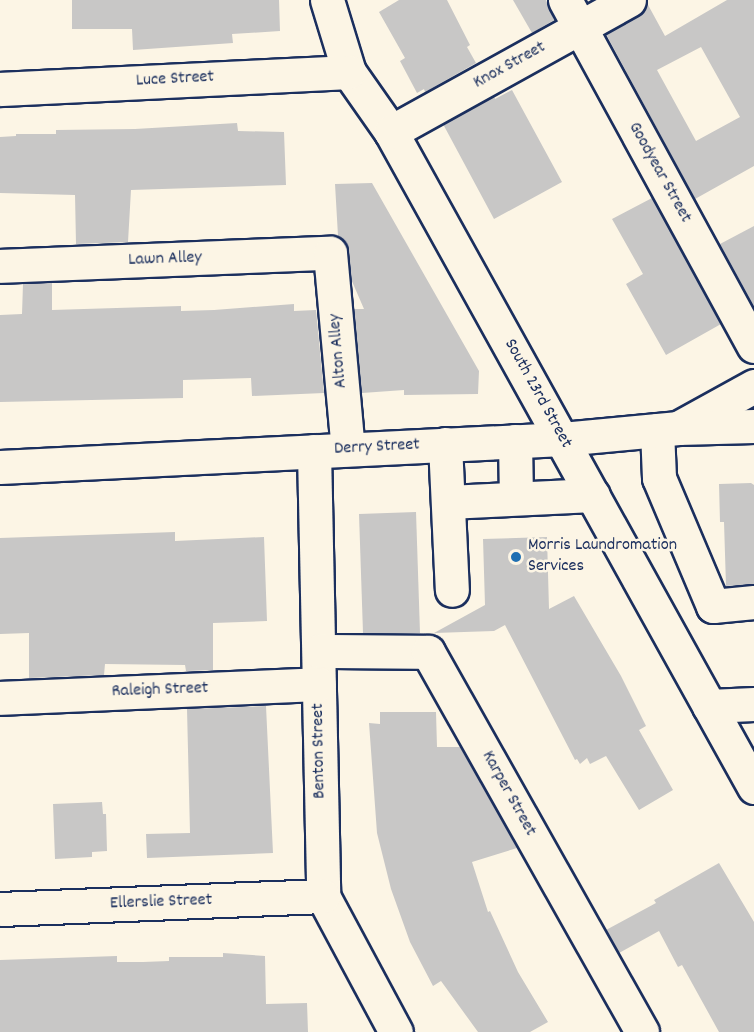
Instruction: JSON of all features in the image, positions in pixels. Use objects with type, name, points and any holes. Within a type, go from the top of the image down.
[{"type":"street","name":"South 23rd Street","points":[[327,0],[349,72],[390,132],[754,787]]},
{"type":"street","name":"Knox Street","points":[[390,132],[572,14],[629,0]]},
{"type":"street","name":"Goodyear Street","points":[[572,14],[754,346]]},
{"type":"street","name":"Luce Street","points":[[0,88],[349,72]]},
{"type":"street","name":"Lawn Alley","points":[[0,266],[330,253]]},
{"type":"street","name":"Alton Alley","points":[[330,253],[348,449]]},
{"type":"street","points":[[754,386],[668,429],[659,478],[713,606],[754,602]]},
{"type":"street","name":"Derry Street","points":[[0,467],[562,439],[668,429],[754,426]]},
{"type":"street","points":[[515,441],[516,498]]},
{"type":"street","points":[[445,444],[452,590]]},
{"type":"street","name":"Benton Street","points":[[314,451],[320,684],[322,896],[396,1032]]},
{"type":"street","points":[[448,502],[593,495]]},
{"type":"street","name":"Karper Street","points":[[319,651],[428,652],[642,1032]]},
{"type":"street","name":"Raleigh Street","points":[[0,698],[320,684]]},
{"type":"street","points":[[709,706],[754,704]]},
{"type":"street","name":"Ellerslie Street","points":[[0,909],[322,896]]},
{"type":"building","points":[[72,0],[279,0],[280,31],[232,34],[233,43],[133,50],[132,29],[72,29]]},
{"type":"building","points":[[399,0],[447,0],[470,45],[467,47],[476,63],[425,92],[424,89],[417,93],[400,61],[405,58],[379,12]]},
{"type":"building","points":[[513,0],[546,0],[554,20],[532,33]]},
{"type":"building","points":[[727,0],[754,0],[754,166],[695,199],[606,34],[639,16],[647,3],[665,36]],"holes":[[[701,47],[740,117],[696,141],[657,70]]]},
{"type":"building","points":[[512,90],[562,182],[494,219],[443,124],[494,96],[495,99]]},
{"type":"building","points":[[237,123],[238,131],[284,132],[286,185],[131,190],[128,242],[76,244],[75,195],[0,193],[0,137],[16,136],[16,134],[56,134],[56,130],[135,129]]},
{"type":"building","points":[[372,183],[479,371],[478,394],[404,395],[404,390],[362,393],[354,309],[364,309],[351,279],[349,251],[345,242],[338,236],[335,184]]},
{"type":"building","points":[[652,198],[721,324],[666,355],[626,284],[643,274],[612,219]]},
{"type":"building","points":[[754,226],[754,306],[720,244]]},
{"type":"building","points":[[52,283],[52,310],[181,306],[181,311],[294,304],[294,311],[316,310],[324,393],[252,396],[251,378],[183,380],[183,398],[0,402],[0,315],[22,314],[23,284]]},
{"type":"building","points":[[751,483],[754,485],[754,584],[726,586],[724,522],[720,522],[719,484]]},
{"type":"building","points":[[416,512],[420,633],[363,633],[359,514]]},
{"type":"building","points":[[175,532],[175,541],[264,537],[267,621],[213,623],[213,670],[186,671],[185,665],[105,664],[104,675],[29,678],[29,633],[0,634],[0,538]]},
{"type":"building","points":[[547,537],[549,609],[574,596],[621,676],[646,726],[639,730],[673,790],[639,810],[606,756],[590,764],[587,758],[580,764],[577,759],[575,760],[505,625],[494,631],[434,633],[485,605],[483,539]]},
{"type":"building","points":[[266,706],[273,853],[147,858],[146,834],[190,833],[187,709]]},
{"type":"building","points":[[380,712],[436,712],[437,747],[460,747],[517,848],[472,862],[488,912],[490,911],[518,972],[548,1022],[530,1032],[478,1032],[441,981],[433,986],[410,942],[391,889],[377,833],[369,723],[380,724]]},
{"type":"building","points":[[102,802],[103,814],[106,814],[107,851],[92,852],[92,857],[55,859],[53,804]]},
{"type":"building","points":[[719,863],[754,922],[754,1032],[719,1032],[682,965],[678,967],[659,931],[619,953],[606,930],[656,903],[654,900]]},
{"type":"building","points":[[223,953],[265,956],[266,1004],[307,1003],[308,1032],[0,1032],[0,960],[117,956],[117,962],[143,962],[169,961],[169,957],[223,957]]},
{"type":"place","name":"Morris Laundromation Services","points":[[516,557]]}]
